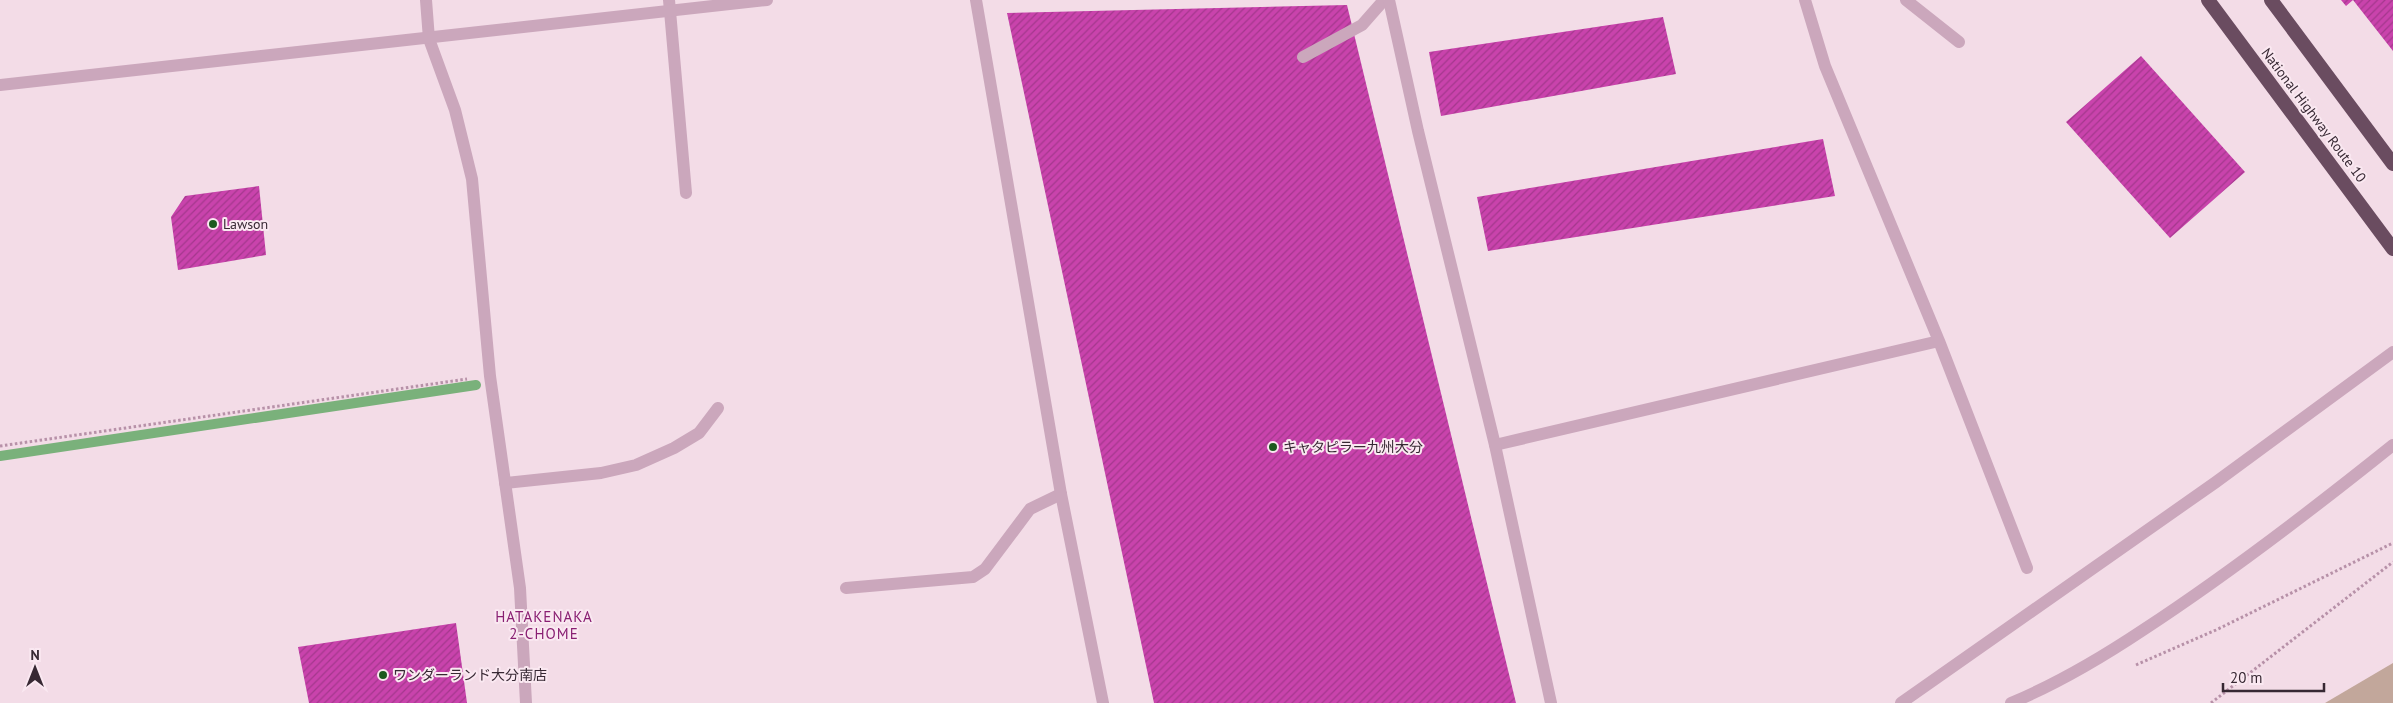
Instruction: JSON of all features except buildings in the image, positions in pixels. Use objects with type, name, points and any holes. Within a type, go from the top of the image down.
[{"type":"highway","name":"National Highway Route 10","points":[[2208,0],[2393,249]]},
{"type":"highway","points":[[2271,0],[2393,164]]},
{"type":"street","points":[[426,0],[429,39],[455,110],[472,179],[490,376],[520,588],[526,703]]},
{"type":"street","points":[[0,85],[429,39],[670,6],[768,0]]},
{"type":"street","points":[[976,0],[1061,494],[1103,703]]},
{"type":"street","points":[[1303,57],[1362,24],[1384,0]]},
{"type":"street","points":[[1390,0],[1421,140],[1495,445],[1551,703]]},
{"type":"street","points":[[1805,0],[1825,66],[1938,341],[2027,568]]},
{"type":"street","points":[[1906,0],[1959,42]]},
{"type":"street","points":[[670,6],[686,193]]},
{"type":"street","points":[[1495,445],[1938,341]]},
{"type":"street","points":[[1901,703],[2208,488],[2393,352]]},
{"type":"street","points":[[505,483],[601,473],[636,465],[674,448],[699,433],[718,408]]},
{"type":"street","points":[[2011,703],[2076,673],[2187,602],[2257,551],[2393,445]]},
{"type":"street","points":[[846,588],[973,577],[985,569],[1030,510],[1061,494]]},
{"type":"path","points":[[0,446],[490,376]]},
{"type":"path","points":[[2134,666],[2216,630],[2393,543]]},
{"type":"path","points":[[2212,703],[2393,562]]},
{"type":"shaded area","points":[[2393,663],[2393,703],[2325,703]]},
{"type":"waterway","points":[[0,456],[476,385]]},
{"type":"place","name":"Lawson","points":[[213,224]]},
{"type":"place","name":"キャタピラー九州大分","points":[[1273,447]]},
{"type":"place","name":"ワンダーランド大分南店","points":[[383,675]]},
{"type":"district","name":"HATAKENAKA 2-CHOME","points":[[544,624]]}]
